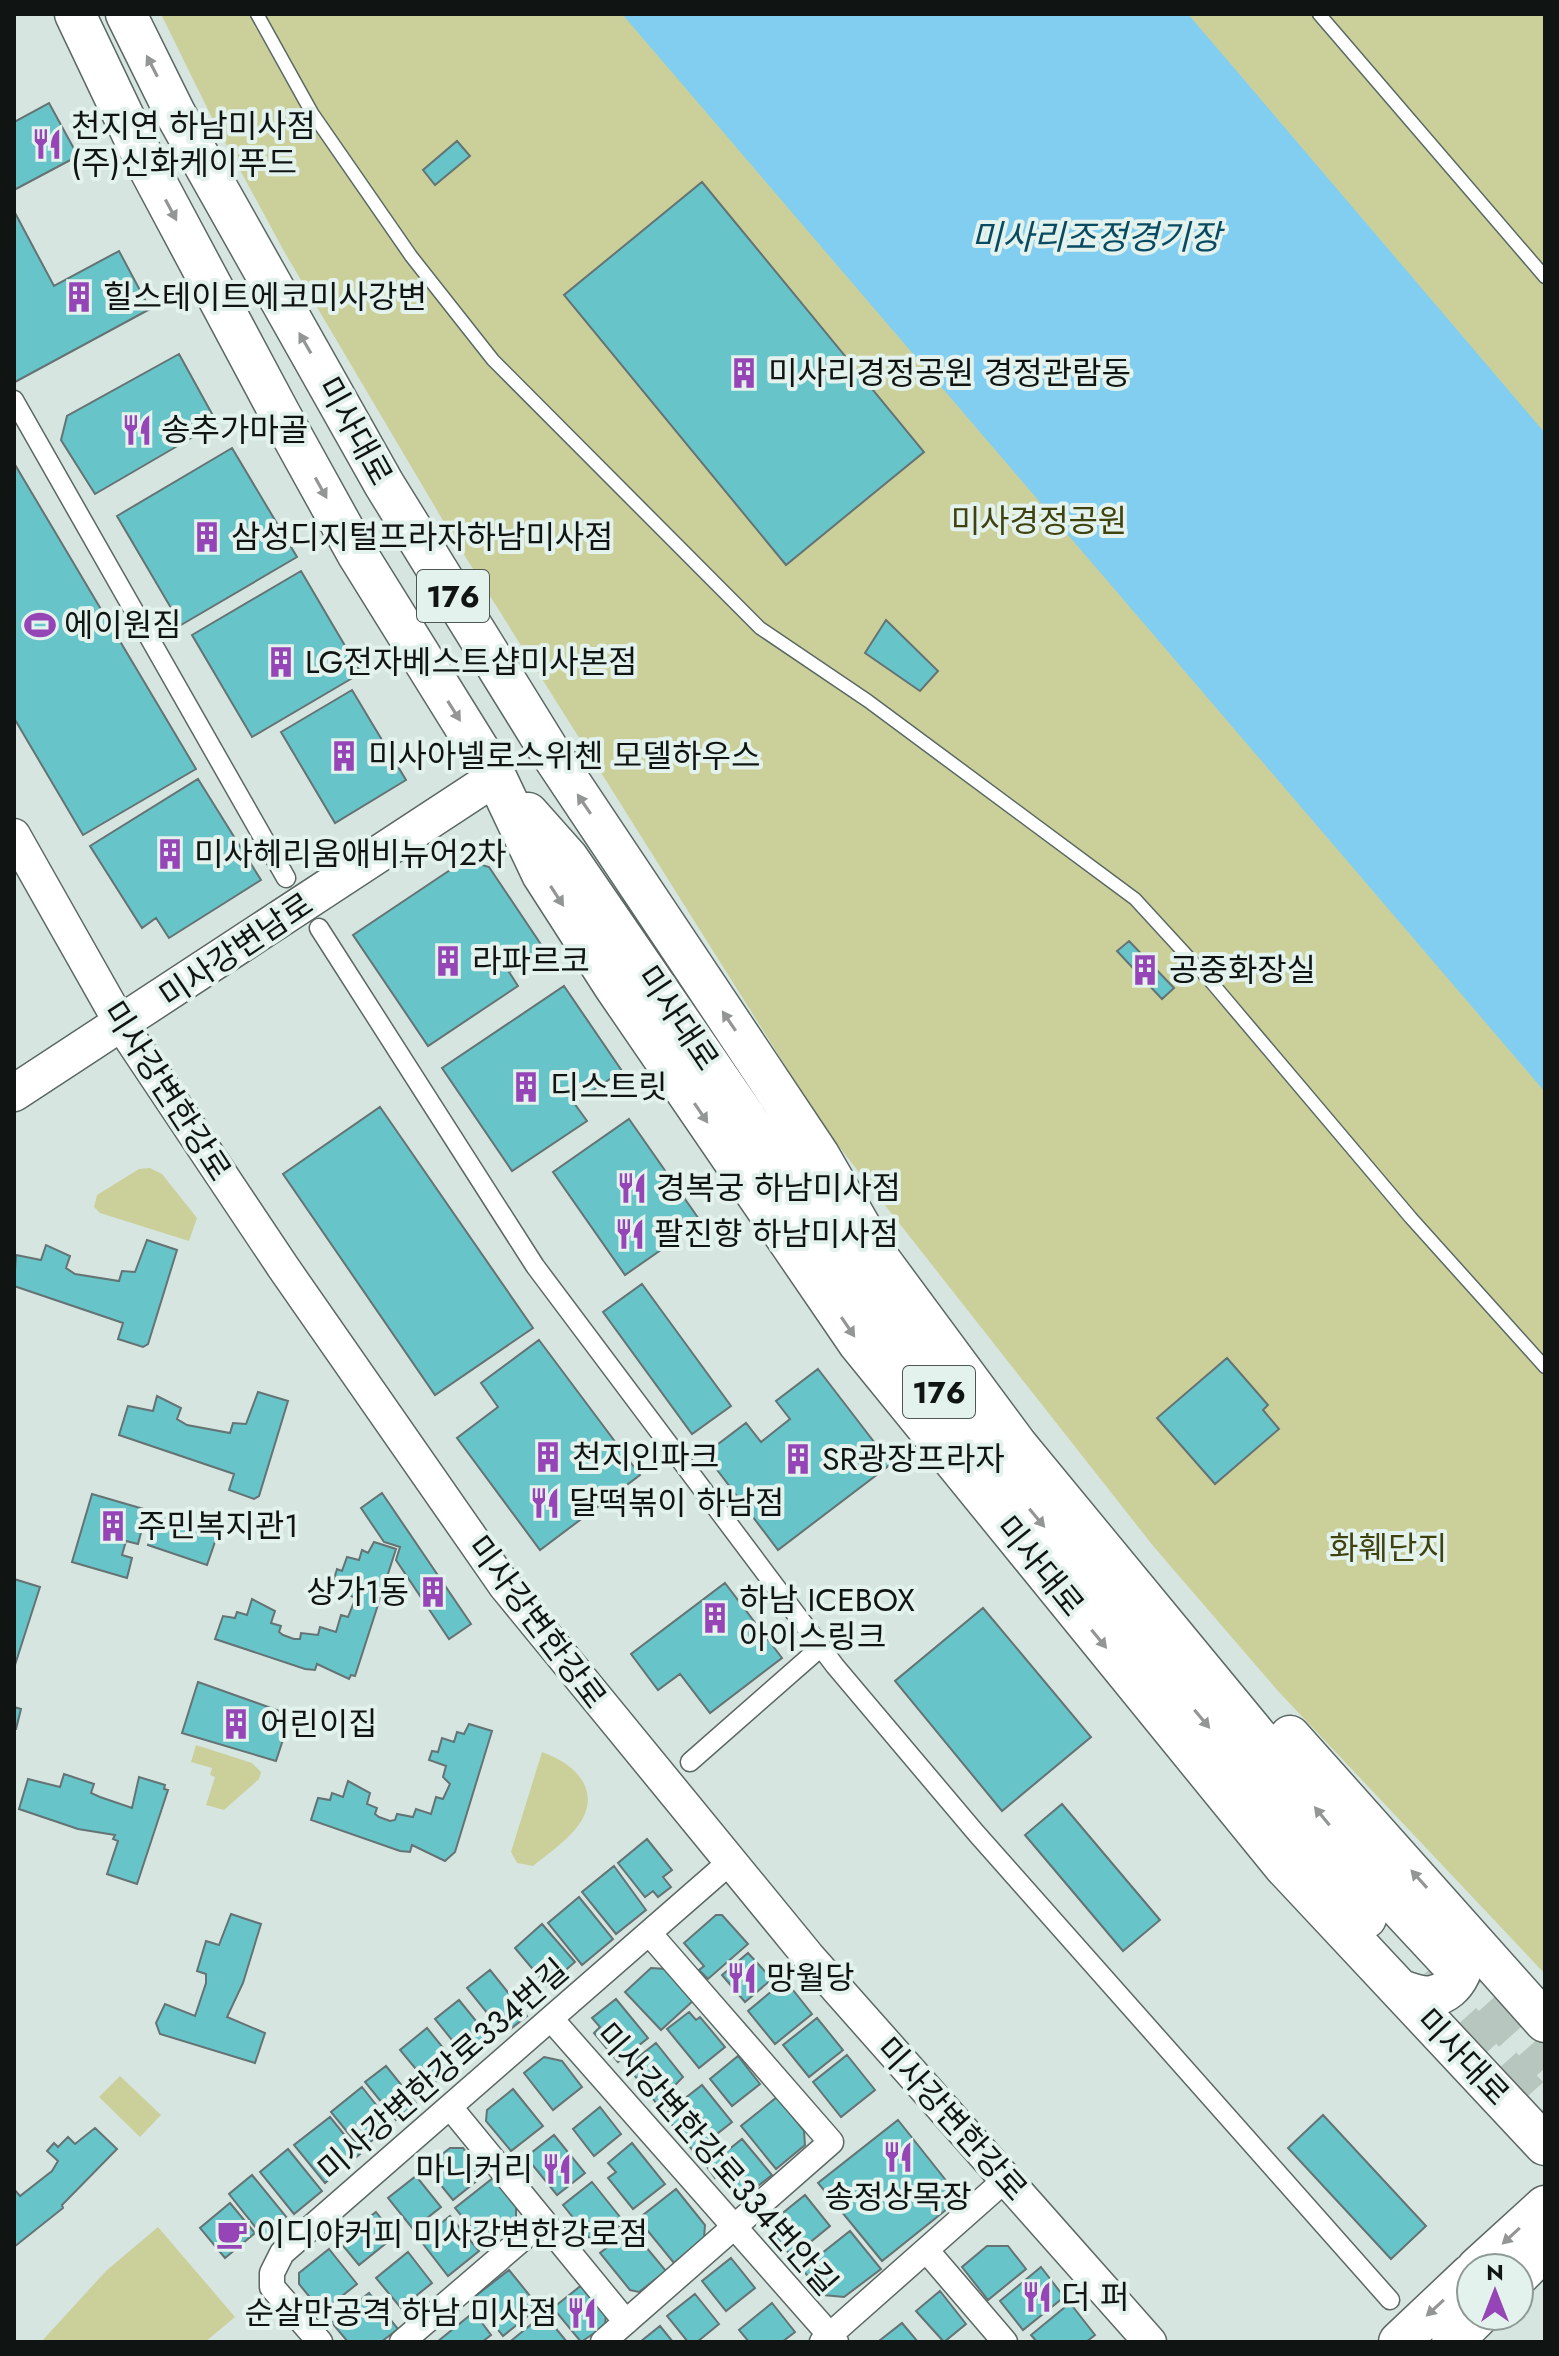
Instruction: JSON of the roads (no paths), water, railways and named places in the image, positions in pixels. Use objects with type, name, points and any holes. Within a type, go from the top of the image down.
[{"type":"main road","name":"미사대로","points":[[75,14],[144,159],[280,414],[358,555],[496,777],[542,874],[614,986],[859,1344],[1283,1865],[1423,1975]]},
{"type":"main road","name":"미사대로","points":[[126,14],[175,113],[384,484],[548,749],[819,1155],[878,1257],[1017,1445],[1392,1900],[1423,1975],[1545,2145]]},
{"type":"main road","name":"미사강변남로","points":[[14,1093],[122,1026],[496,777]]},
{"type":"main road","name":"미사대로","points":[[819,1155],[865,1207],[1007,1395],[1229,1669],[1545,2022]]},
{"type":"main road","points":[[1423,1975],[1429,1997],[1445,1991],[1465,1967],[1466,1948],[1457,1921]]},
{"type":"main road","points":[[1495,2252],[1545,2206]]},
{"type":"main road","points":[[1399,2342],[1455,2289]]},
{"type":"street","points":[[14,400],[286,878]]},
{"type":"street","name":"미사강변한강로","points":[[14,835],[122,1026],[283,1267],[505,1586],[729,1863],[1150,2342]]},
{"type":"street","points":[[319,928],[535,1266],[821,1647],[976,1833],[1390,2300]]},
{"type":"street","points":[[690,1762],[821,1647]]},
{"type":"street","name":"미사강변한강로334번길","points":[[320,2342],[272,2287],[275,2264],[282,2253],[729,1863]]},
{"type":"street","points":[[603,2342],[831,2142],[649,1933]]},
{"type":"street","name":"미사강변한강로334번안길","points":[[551,2019],[829,2340]]},
{"type":"street","points":[[450,2107],[626,2322]]},
{"type":"street","points":[[829,2340],[1005,2180]]},
{"type":"street","points":[[402,2342],[543,2221]]},
{"type":"street","points":[[927,2251],[1005,2342]]},
{"type":"lane","points":[[257,14],[321,126],[411,256],[493,360],[760,628],[868,701],[1135,899],[1213,984],[1351,1150],[1545,1367]]},
{"type":"lane","points":[[1319,14],[1545,277]]},
{"type":"water","name":"미사리조정경기장","points":[[622,14],[1188,14],[1545,433],[1545,1092]]},
{"type":"tunnel","points":[[1447,1959],[1545,2068]]},
{"type":"tunnel","points":[[1421,1977],[1545,2114]]},
{"type":"place","name":"천지연 하남미사점 (주)신화케이푸드","points":[[47,144]]},
{"type":"place","name":"힐스테이트에코미사강변","points":[[79,297]]},
{"type":"place","name":"미사리경정공원 경정관람동","points":[[744,373]]},
{"type":"place","name":"송추가마골","points":[[137,430]]},
{"type":"place","name":"삼성디지털프라자하남미사점","points":[[207,537]]},
{"type":"place","name":"에이원짐","points":[[40,625]]},
{"type":"place","name":"LG전자베스트샵미사본점","points":[[281,662]]},
{"type":"place","name":"미사아넬로스위첸 모델하우스","points":[[344,756]]},
{"type":"place","name":"미사헤리움애비뉴어2차","points":[[170,854]]},
{"type":"place","name":"라파르코","points":[[448,961]]},
{"type":"place","name":"공중화장실","points":[[1145,970]]},
{"type":"place","name":"디스트릿","points":[[526,1087]]},
{"type":"place","name":"경복궁 하남미사점","points":[[632,1188]]},
{"type":"place","name":"팔진향 하남미사점","points":[[630,1234]]},
{"type":"place","name":"천지인파크","points":[[548,1457]]},
{"type":"place","name":"SR광장프라자","points":[[798,1459]]},
{"type":"place","name":"달떡볶이 하남점","points":[[545,1503]]},
{"type":"place","name":"주민복지관1","points":[[113,1526]]},
{"type":"place","name":"상가1동","points":[[433,1592]]},
{"type":"place","name":"하남 ICEBOX 아이스링크","points":[[715,1618]]},
{"type":"place","name":"어린이집","points":[[236,1724]]},
{"type":"place","name":"망월당","points":[[742,1978]]},
{"type":"place","name":"송정상목장","points":[[898,2157]]},
{"type":"place","name":"마니커리","points":[[557,2169]]},
{"type":"place","name":"이디야커피 미사강변한강로점","points":[[232,2234]]},
{"type":"place","name":"더 퍼","points":[[1037,2297]]},
{"type":"place","name":"순살만공격 하남 미사점","points":[[582,2313]]},
{"type":"park label","name":"미사경정공원","points":[[1039,521]]},
{"type":"park label","name":"화훼단지","points":[[1388,1548]]}]
